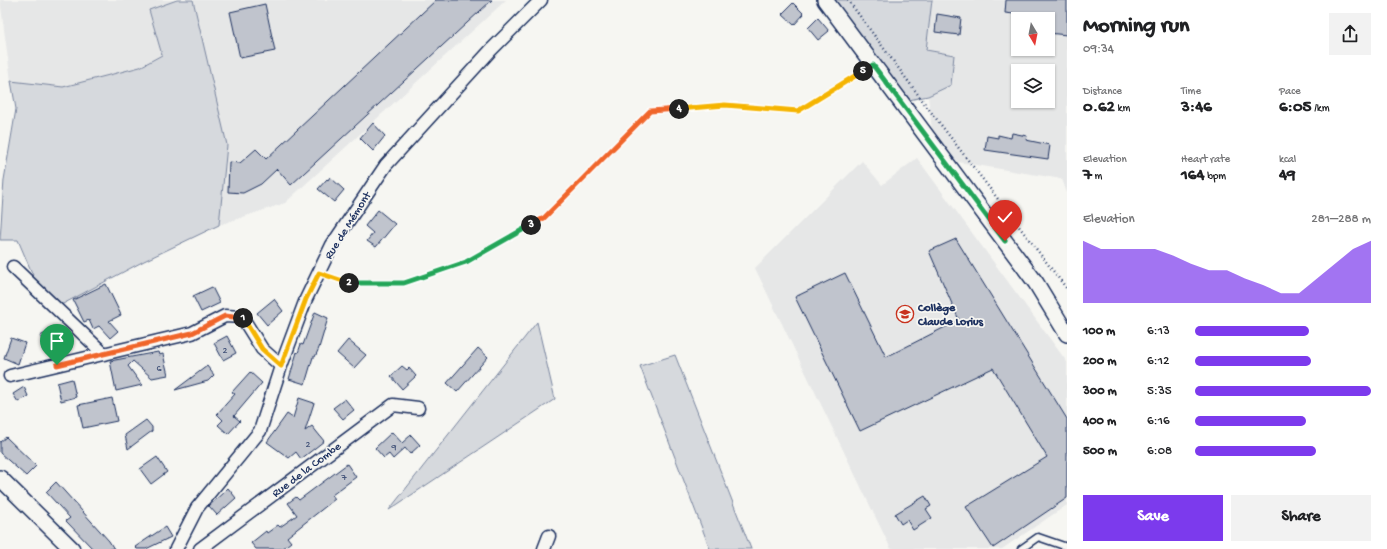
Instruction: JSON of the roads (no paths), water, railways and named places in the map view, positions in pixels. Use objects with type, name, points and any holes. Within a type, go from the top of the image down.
[{"type":"street","name":"Rue de Mémont","points":[[176,549],[197,508],[260,431],[281,366],[306,299],[332,245],[386,165],[491,50],[541,0]]},
{"type":"street","points":[[825,0],[1036,283],[1067,334]]},
{"type":"street","points":[[13,267],[104,354]]},
{"type":"street","points":[[10,376],[192,333],[225,316],[242,317],[262,349],[281,366]]},
{"type":"street","name":"Rue de la Combe","points":[[200,549],[393,405],[418,408]]},
{"type":"street","points":[[0,478],[72,549]]},
{"type":"street","points":[[544,549],[549,536]]},
{"type":"lane","points":[[1021,549],[1038,537],[1067,547]]},
{"type":"place","name":"Collège Claude Lorius","points":[[905,314]]}]
